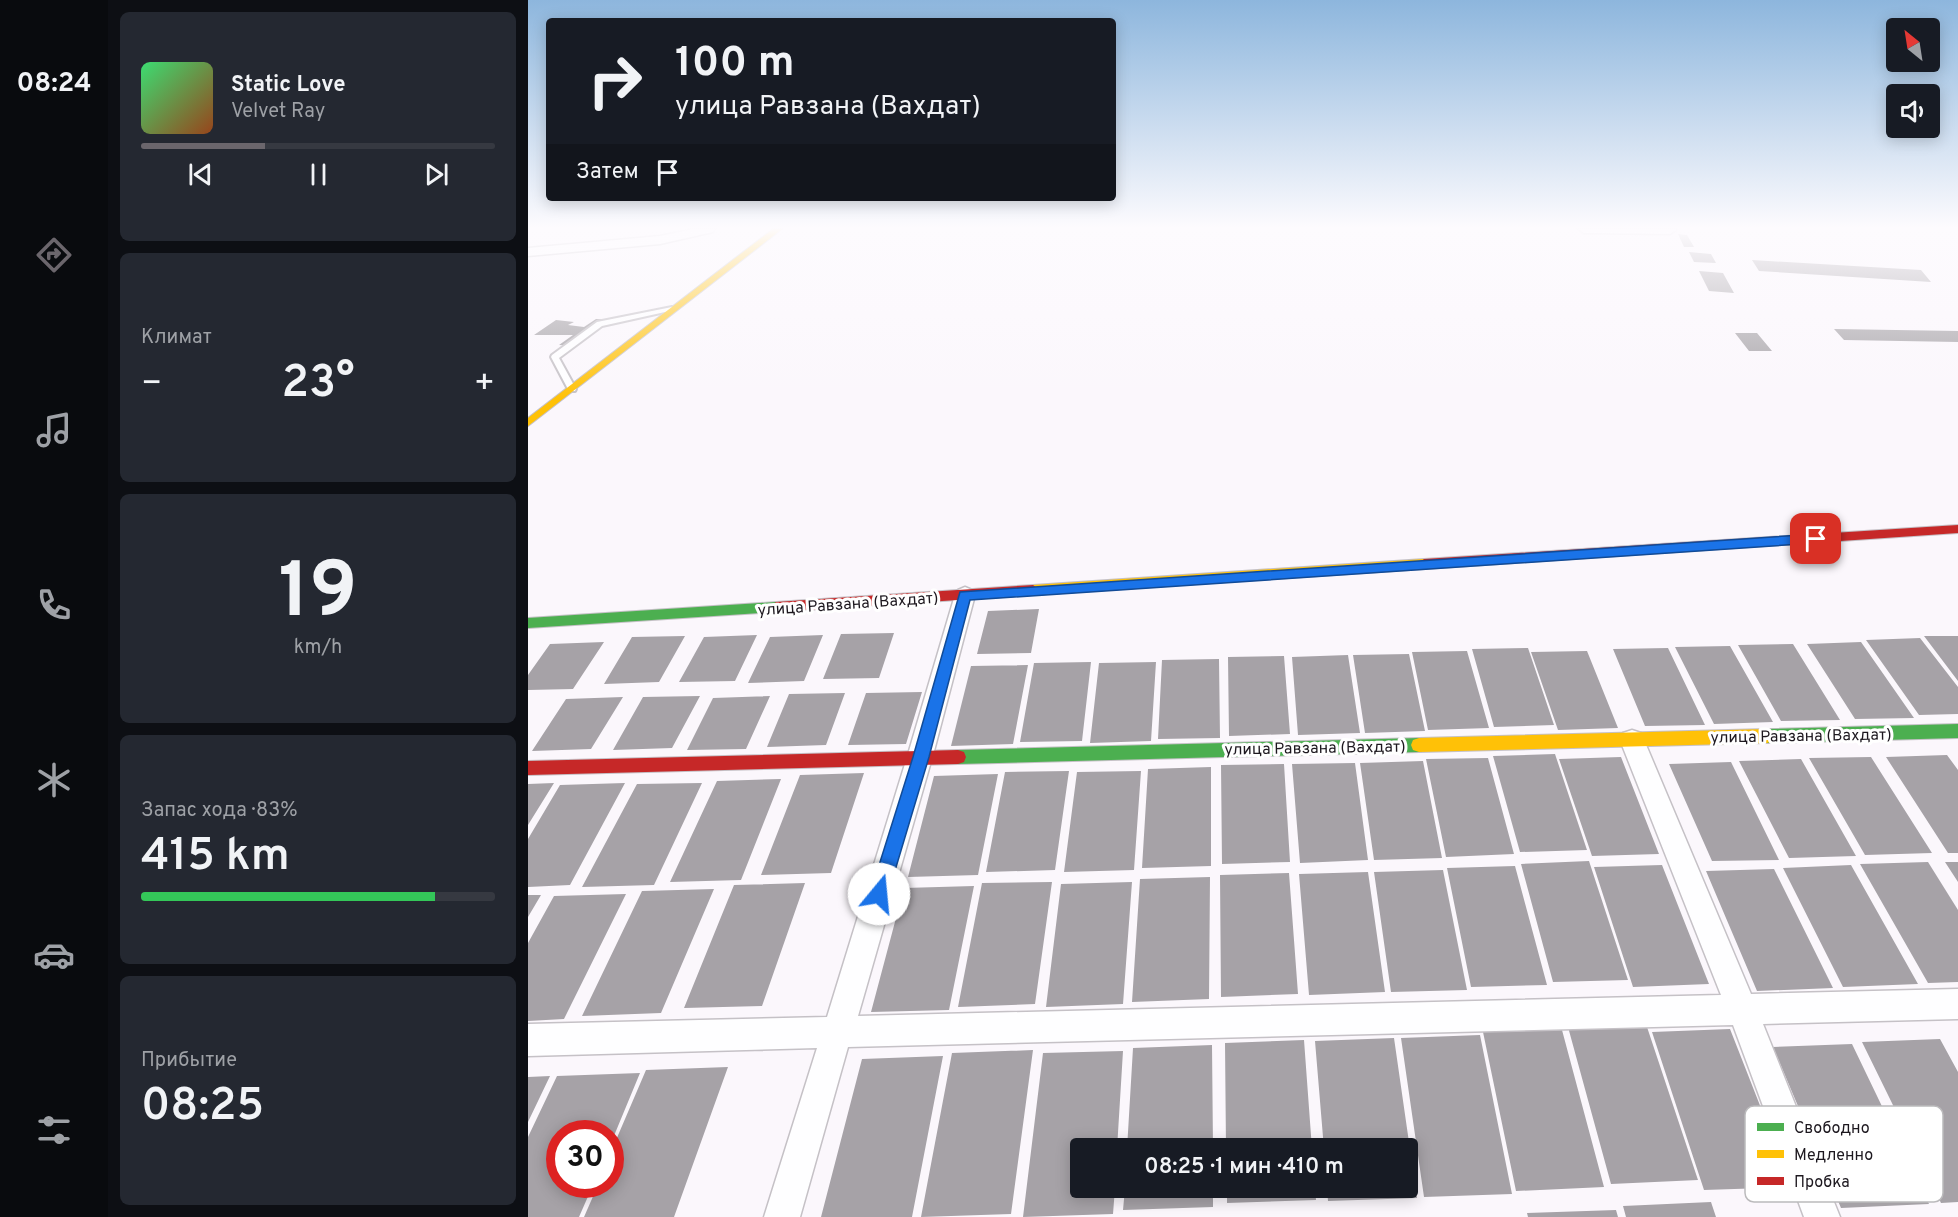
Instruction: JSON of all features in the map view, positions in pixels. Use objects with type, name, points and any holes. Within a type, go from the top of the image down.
[{"type":"street","points":[[528,423],[705,286]]},
{"type":"street","name":"улица Равзана (Вахдат)","points":[[528,623],[1958,529]]},
{"type":"street","points":[[782,1217],[836,1032],[921,757],[965,595]]},
{"type":"street","name":"улица Равзана (Вахдат)","points":[[528,768],[1958,732]]},
{"type":"street","points":[[1632,740],[1779,1106]]},
{"type":"street","points":[[528,1040],[1958,1004]]},
{"type":"street","points":[[1816,1202],[1822,1217]]},
{"type":"lane","points":[[572,389],[555,357],[600,324],[678,307]]},
{"type":"building","points":[[1706,286],[1730,286],[1734,293],[1709,291]]},
{"type":"building","points":[[596,319],[612,320],[575,346],[559,345],[573,335],[534,335],[556,320],[574,322],[568,325],[584,327]]},
{"type":"building","points":[[1834,329],[1958,331],[1958,342],[1844,340]]},
{"type":"building","points":[[1735,333],[1757,333],[1772,351],[1749,351]]},
{"type":"building","points":[[1039,609],[1031,653],[977,654],[988,611]]},
{"type":"building","points":[[894,633],[879,678],[823,679],[841,634]]},
{"type":"building","points":[[757,635],[735,681],[679,682],[704,637]]},
{"type":"building","points":[[823,635],[804,681],[748,683],[770,637]]},
{"type":"building","points":[[685,636],[659,682],[604,684],[632,637]]},
{"type":"building","points":[[1924,636],[1958,636],[1958,681]]},
{"type":"building","points":[[1920,638],[1958,687],[1958,714],[1919,715],[1866,640]]},
{"type":"building","points":[[604,642],[573,689],[528,690],[528,675],[550,644]]},
{"type":"building","points":[[1861,642],[1914,718],[1855,719],[1807,644]]},
{"type":"building","points":[[1793,644],[1840,720],[1781,721],[1738,645]]},
{"type":"building","points":[[1730,646],[1773,722],[1714,724],[1675,647]]},
{"type":"building","points":[[1528,648],[1554,725],[1494,727],[1472,649]]},
{"type":"building","points":[[1668,648],[1705,725],[1645,726],[1613,649]]},
{"type":"building","points":[[1467,651],[1489,728],[1428,730],[1412,652]]},
{"type":"building","points":[[1587,651],[1618,728],[1558,730],[1531,652]]},
{"type":"building","points":[[1409,654],[1425,731],[1365,733],[1353,655]]},
{"type":"building","points":[[1348,655],[1360,733],[1298,735],[1292,657]]},
{"type":"building","points":[[1284,656],[1290,734],[1229,736],[1228,657]]},
{"type":"building","points":[[1219,659],[1220,738],[1158,739],[1162,660]]},
{"type":"building","points":[[1091,662],[1082,741],[1020,742],[1034,663]]},
{"type":"building","points":[[1156,662],[1151,741],[1090,743],[1099,663]]},
{"type":"building","points":[[1028,665],[1013,744],[951,746],[971,666]]},
{"type":"building","points":[[922,692],[906,744],[848,745],[866,693]]},
{"type":"building","points":[[845,693],[826,745],[767,747],[789,694]]},
{"type":"building","points":[[700,696],[672,748],[613,750],[643,697]]},
{"type":"building","points":[[770,696],[746,749],[687,750],[713,698]]},
{"type":"building","points":[[623,697],[591,749],[532,751],[566,699]]},
{"type":"building","points":[[1555,754],[1587,850],[1520,852],[1493,756]]},
{"type":"building","points":[[1947,755],[1958,770],[1958,853],[1948,853],[1886,757]]},
{"type":"building","points":[[1621,757],[1659,854],[1592,856],[1559,759]]},
{"type":"building","points":[[1871,757],[1932,853],[1865,855],[1809,758]]},
{"type":"building","points":[[1488,758],[1514,854],[1446,857],[1426,759]]},
{"type":"building","points":[[1801,759],[1856,856],[1789,858],[1739,761]]},
{"type":"building","points":[[1423,761],[1442,858],[1374,860],[1360,763]]},
{"type":"building","points":[[1731,762],[1779,860],[1712,861],[1669,764]]},
{"type":"building","points":[[1355,763],[1368,860],[1300,863],[1292,764]]},
{"type":"building","points":[[1284,764],[1290,862],[1222,864],[1221,765]]},
{"type":"building","points":[[1211,767],[1211,866],[1142,868],[1148,769]]},
{"type":"building","points":[[1069,771],[1055,870],[986,872],[1005,772]]},
{"type":"building","points":[[1141,771],[1134,870],[1064,872],[1077,772]]},
{"type":"building","points":[[864,773],[831,873],[761,875],[800,775]]},
{"type":"building","points":[[998,774],[978,875],[908,877],[934,776]]},
{"type":"building","points":[[781,779],[741,880],[670,882],[717,781]]},
{"type":"building","points":[[554,783],[528,825],[528,784]]},
{"type":"building","points":[[625,783],[570,885],[528,887],[528,839],[560,785]]},
{"type":"building","points":[[702,783],[654,885],[582,887],[637,784]]},
{"type":"building","points":[[1589,861],[1628,980],[1553,982],[1521,864]]},
{"type":"building","points":[[1928,862],[1958,910],[1958,982],[1928,983],[1860,864]]},
{"type":"building","points":[[1945,862],[1958,862],[1958,882]]},
{"type":"building","points":[[1662,865],[1709,984],[1633,987],[1594,867]]},
{"type":"building","points":[[1851,865],[1918,984],[1843,987],[1783,868]]},
{"type":"building","points":[[1515,866],[1547,985],[1471,987],[1447,868]]},
{"type":"building","points":[[1774,869],[1833,988],[1757,991],[1706,871]]},
{"type":"building","points":[[1443,870],[1467,990],[1391,992],[1374,872]]},
{"type":"building","points":[[1368,872],[1385,992],[1309,995],[1299,874]]},
{"type":"building","points":[[1289,873],[1298,994],[1221,997],[1220,875]]},
{"type":"building","points":[[1210,877],[1209,999],[1132,1002],[1140,879]]},
{"type":"building","points":[[1052,882],[1035,1004],[958,1007],[982,883]]},
{"type":"building","points":[[1132,882],[1123,1004],[1046,1007],[1061,884]]},
{"type":"building","points":[[805,883],[762,1006],[684,1008],[734,885]]},
{"type":"building","points":[[974,886],[949,1010],[871,1012],[904,888]]},
{"type":"building","points":[[714,889],[661,1013],[582,1016],[642,891]]},
{"type":"building","points":[[626,894],[564,1019],[528,1021],[528,943],[554,896]]},
{"type":"building","points":[[528,895],[541,895],[528,917]]},
{"type":"building","points":[[1646,1024],[1698,1180],[1611,1184],[1568,1027]]},
{"type":"building","points":[[1730,1029],[1760,1106],[1745,1106],[1745,1189],[1704,1190],[1652,1032]]},
{"type":"building","points":[[1562,1030],[1604,1187],[1516,1191],[1483,1032]]},
{"type":"building","points":[[1480,1035],[1512,1194],[1424,1197],[1418,1138],[1415,1138],[1401,1038]]},
{"type":"building","points":[[1394,1038],[1408,1138],[1323,1138],[1315,1041]]},
{"type":"building","points":[[1940,1039],[1958,1072],[1958,1202],[1941,1203],[1941,1202],[1943,1202],[1943,1106],[1893,1106],[1862,1042]]},
{"type":"building","points":[[1304,1040],[1311,1138],[1226,1138],[1225,1043]]},
{"type":"building","points":[[1852,1044],[1882,1106],[1798,1106],[1773,1047]]},
{"type":"building","points":[[1212,1045],[1213,1138],[1128,1138],[1133,1048]]},
{"type":"building","points":[[1033,1050],[1011,1214],[921,1217],[952,1053]]},
{"type":"building","points":[[1123,1051],[1118,1138],[1070,1138],[1070,1198],[1114,1198],[1113,1214],[1023,1217],[1043,1053]]},
{"type":"building","points":[[943,1056],[912,1217],[821,1217],[862,1059]]},
{"type":"building","points":[[728,1067],[674,1217],[584,1217],[592,1198],[624,1198],[624,1121],[646,1070]]},
{"type":"building","points":[[640,1073],[621,1120],[546,1120],[546,1198],[587,1198],[579,1217],[528,1217],[528,1137],[557,1076]]},
{"type":"building","points":[[550,1076],[528,1122],[528,1077]]},
{"type":"building","points":[[1124,1198],[1213,1198],[1213,1207],[1123,1210]]},
{"type":"building","points":[[1227,1198],[1316,1198],[1316,1200],[1227,1203]]},
{"type":"building","points":[[1328,1198],[1417,1198],[1328,1201]]},
{"type":"building","points":[[1711,1202],[1716,1217],[1626,1217],[1623,1206]]},
{"type":"building","points":[[1838,1202],[1928,1202],[1929,1204],[1841,1208]]},
{"type":"building","points":[[1616,1210],[1618,1217],[1528,1217],[1527,1213]]},
{"type":"traffic: fast","points":[[528,623],[776,607]]},
{"type":"traffic: fast","points":[[1767,736],[1958,731]]},
{"type":"traffic: fast","points":[[958,757],[1419,745]]},
{"type":"traffic: slow","points":[[528,423],[705,286]]},
{"type":"traffic: slow","points":[[1033,590],[1424,564]]},
{"type":"traffic: slow","points":[[1419,745],[1767,736]]},
{"type":"traffic: jam","points":[[1424,564],[1958,529]]},
{"type":"traffic: jam","points":[[776,607],[1033,590]]},
{"type":"traffic: jam","points":[[528,768],[958,757]]},
{"type":"route","points":[[879,894],[921,757],[965,595],[1816,539]]}]
